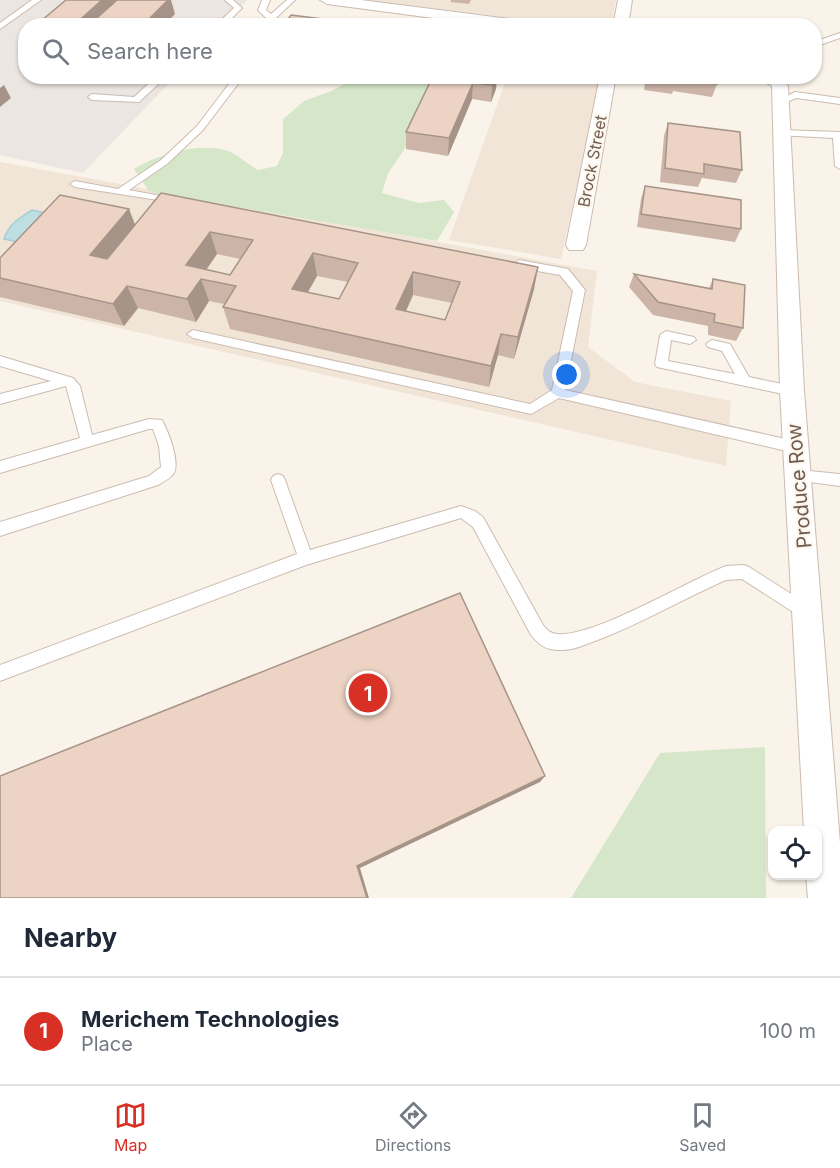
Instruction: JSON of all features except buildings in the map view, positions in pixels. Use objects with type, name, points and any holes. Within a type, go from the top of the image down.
[{"type":"street","points":[[327,0],[464,18]]},
{"type":"street","points":[[622,18],[625,0]]},
{"type":"street","name":"Brock Street","points":[[576,245],[606,84]]},
{"type":"street","name":"Produce Row","points":[[772,85],[780,133],[795,447],[833,891]]},
{"type":"lane","points":[[0,27],[37,0]]},
{"type":"lane","points":[[227,18],[238,8],[229,0]]},
{"type":"lane","points":[[266,0],[262,10],[268,18]]},
{"type":"lane","points":[[275,18],[291,0]]},
{"type":"lane","points":[[822,41],[840,35]]},
{"type":"lane","points":[[92,97],[136,100],[154,84]]},
{"type":"lane","points":[[120,192],[164,162],[200,128],[234,84]]},
{"type":"lane","points":[[772,85],[795,95],[840,101]]},
{"type":"lane","points":[[780,133],[839,135],[840,166]]},
{"type":"lane","points":[[75,184],[190,204]]},
{"type":"lane","points":[[506,261],[564,272],[579,290],[558,393]]},
{"type":"lane","points":[[193,334],[531,409],[558,393],[795,447]]},
{"type":"lane","points":[[690,340],[666,335],[661,364],[792,390]]},
{"type":"lane","points":[[712,344],[726,347],[745,381]]},
{"type":"lane","points":[[0,361],[69,381],[74,386],[87,441]]},
{"type":"lane","points":[[0,399],[69,381]]},
{"type":"lane","points":[[0,467],[138,425],[157,424],[168,458],[168,470],[153,481],[0,529]]},
{"type":"lane","points":[[799,476],[840,480]]},
{"type":"lane","points":[[278,480],[306,558]]},
{"type":"lane","points":[[0,673],[306,558],[461,512],[470,515],[478,522],[537,630],[546,640],[560,643],[586,639],[726,573],[744,572],[808,614]]},
{"type":"shaded area","points":[[0,0],[247,0],[230,18],[18,18],[18,84],[168,84],[83,173],[0,155]]},
{"type":"shaded area","points":[[368,0],[616,0],[613,18],[510,18]]},
{"type":"shaded area","points":[[505,84],[598,84],[561,259],[449,240]]},
{"type":"shaded area","points":[[0,162],[597,271],[588,347],[635,382],[731,401],[726,466],[0,301]]},
{"type":"green space","points":[[344,84],[435,84],[404,150],[388,173],[382,193],[419,203],[444,200],[454,212],[437,241],[250,209],[200,205],[149,191],[134,169],[178,151],[201,148],[229,151],[258,170],[277,166],[283,153],[283,119],[304,101]]},
{"type":"green space","points":[[765,747],[766,898],[571,898],[660,753]]},
{"type":"water","points":[[32,210],[50,214],[22,243],[4,239],[12,225]]},
{"type":"place","name":"Merichem Technologies","points":[[368,693]]}]
